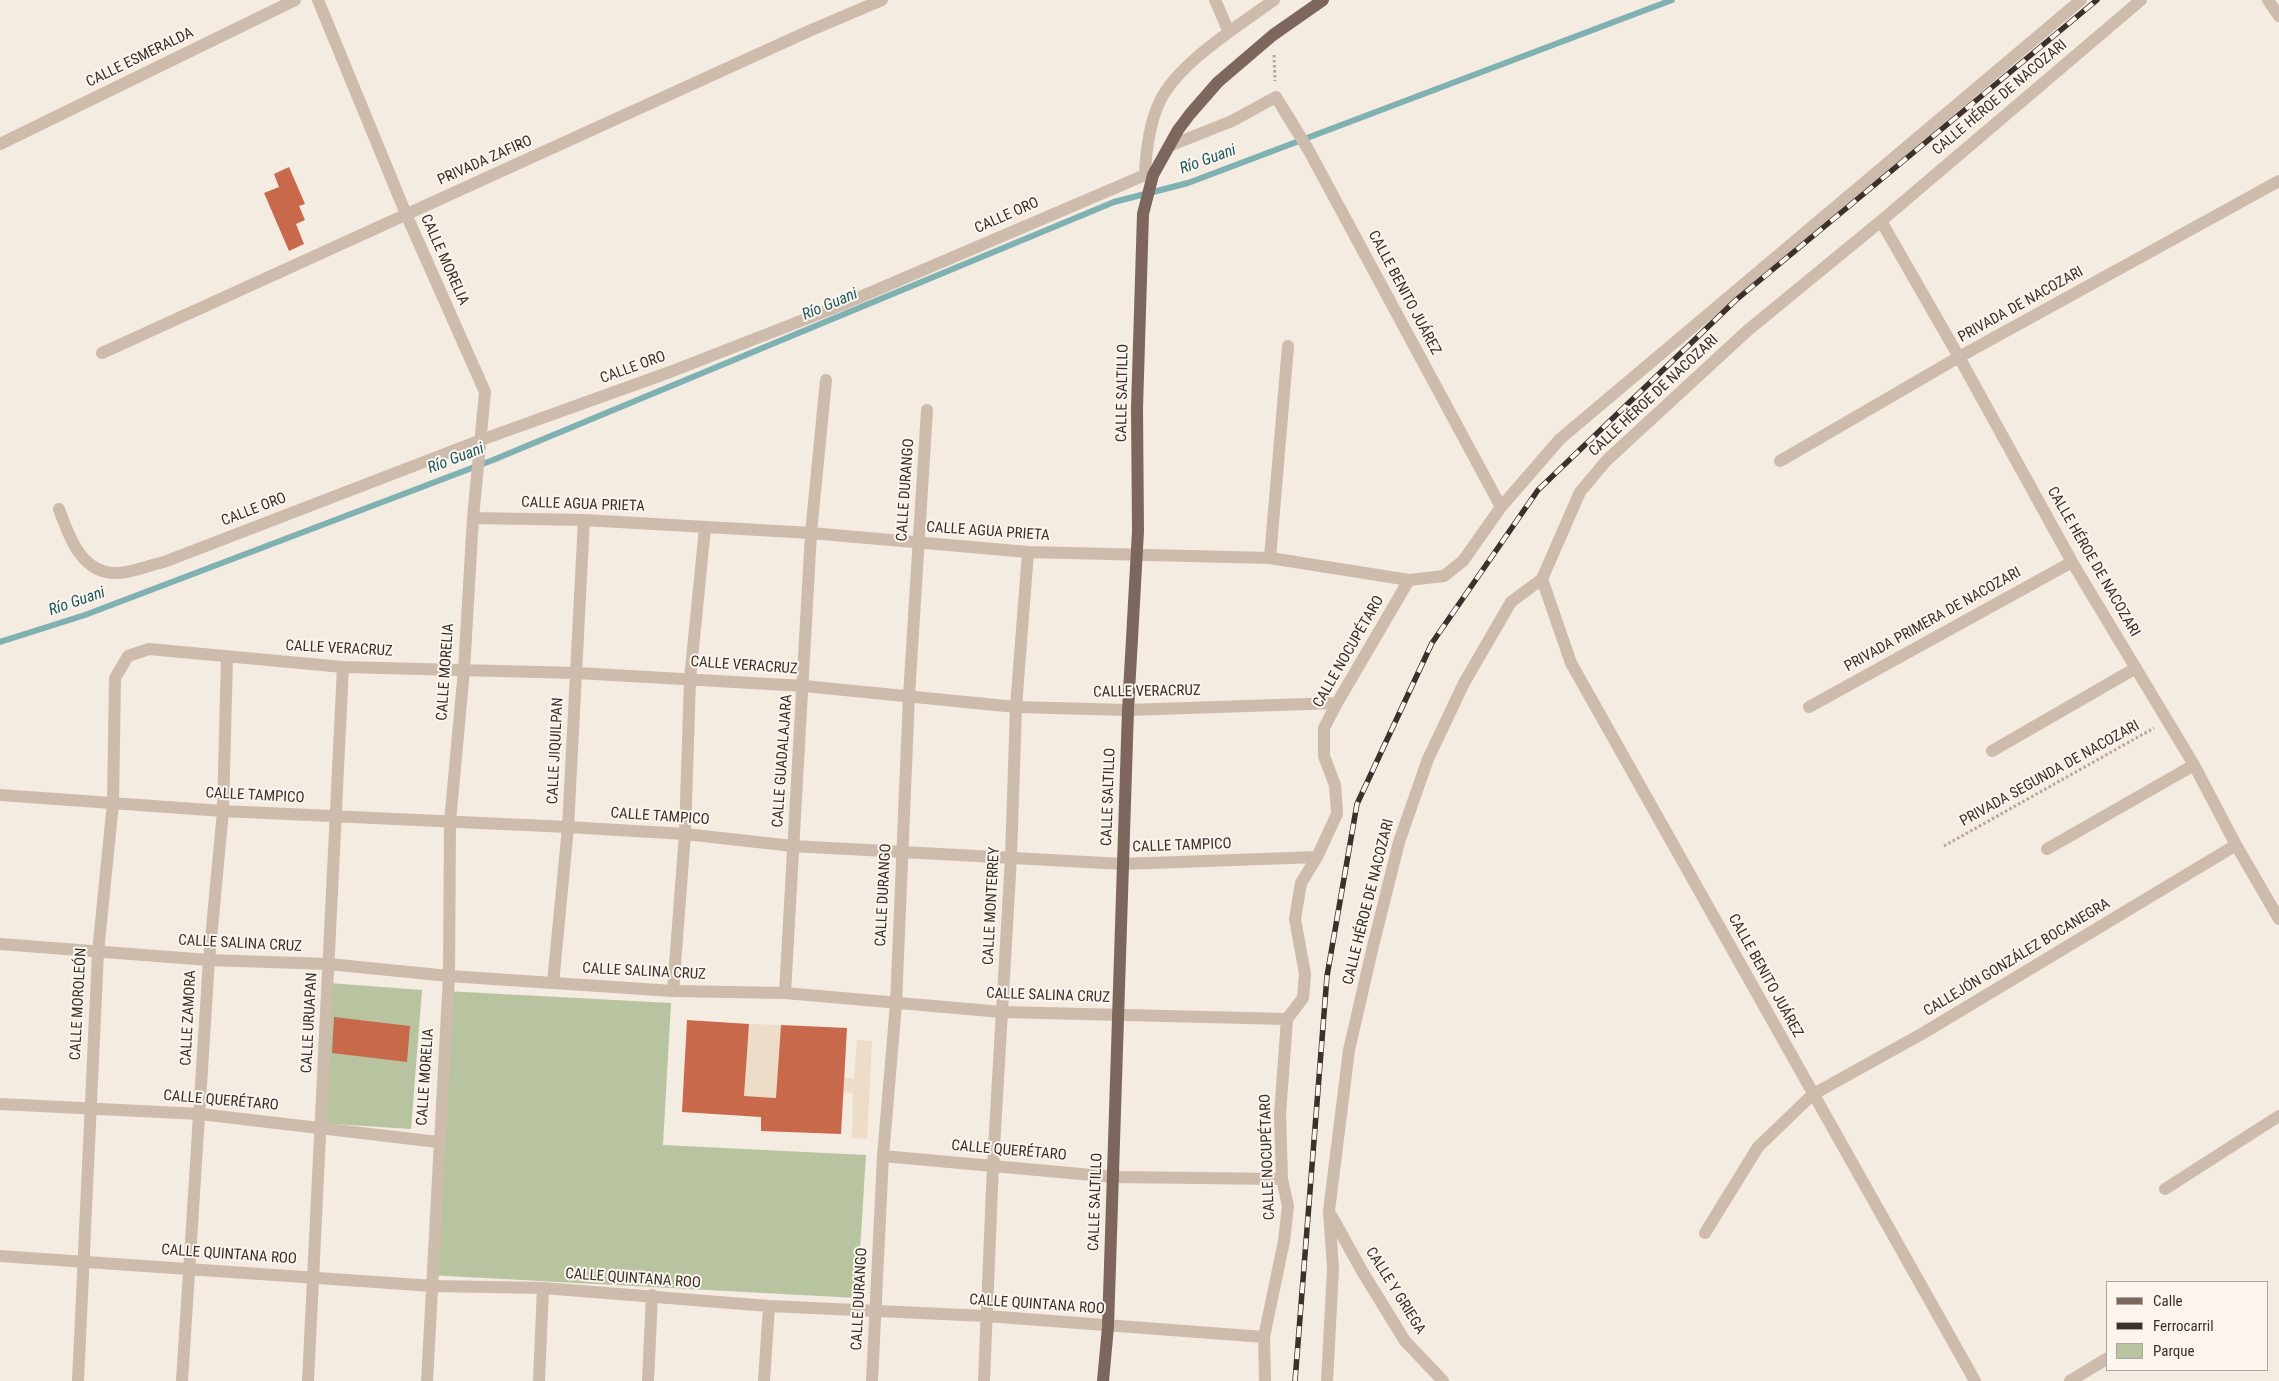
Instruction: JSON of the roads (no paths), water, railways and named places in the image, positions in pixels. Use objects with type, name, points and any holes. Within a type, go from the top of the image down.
[{"type":"main road","name":"CALLE SALTILLO","points":[[1103,1381],[1108,1327],[1114,1177],[1128,710],[1136,554],[1137,408],[1142,214],[1149,178],[1190,114],[1218,82],[1273,35],[1324,0]]},
{"type":"street","name":"CALLE ESMERALDA","points":[[0,144],[295,0]]},
{"type":"street","name":"CALLE MORELIA","points":[[318,0],[406,214],[485,392],[474,505],[464,670],[450,822],[449,976],[438,1142],[433,1286],[427,1381]]},
{"type":"street","name":"PRIVADA ZAFIRO","points":[[102,353],[882,0]]},
{"type":"street","points":[[1215,0],[1230,32]]},
{"type":"street","points":[[1149,178],[1150,128],[1160,99],[1181,71],[1274,0]]},
{"type":"street","name":"CALLE AGUA PRIETA","points":[[473,518],[584,520],[811,533],[919,544],[1028,552],[1270,558],[1409,580],[1444,576],[1463,561],[1501,507],[1560,439],[2081,0]]},
{"type":"street","name":"CALLE HÉROE DE NACOZARI","points":[[1326,1381],[1333,1269],[1329,1211],[1349,1050],[1398,842],[1428,759],[1464,683],[1511,602],[1542,579],[1580,492],[1606,460],[1747,331],[2141,0]]},
{"type":"street","points":[[2268,0],[2279,16]]},
{"type":"street","name":"CALLE BENITO JUÁREZ","points":[[1169,146],[1232,121],[1276,97],[1308,149],[1501,507]]},
{"type":"street","name":"CALLE ORO","points":[[58,509],[66,529],[87,563],[102,571],[118,573],[164,562],[481,440],[670,372],[839,306],[1149,178]]},
{"type":"street","name":"PRIVADA DE NACOZARI","points":[[1780,461],[1959,357],[2279,181]]},
{"type":"street","name":"CALLE HÉROE DE NACOZARI","points":[[1880,221],[1959,357],[2072,562],[2194,765],[2236,846],[2279,919]]},
{"type":"street","points":[[1270,558],[1288,346]]},
{"type":"street","name":"CALLE GUADALAJARA","points":[[785,993],[804,686],[811,533],[826,380]]},
{"type":"street","name":"CALLE DURANGO","points":[[872,1381],[883,1156],[896,1004],[909,696],[927,410]]},
{"type":"street","name":"CALLE JIQUILPAN","points":[[553,984],[568,827],[584,520]]},
{"type":"street","points":[[674,991],[685,834],[690,679],[705,528]]},
{"type":"street","name":"CALLE MONTERREY","points":[[984,1381],[993,1165],[1012,857],[1016,707],[1028,552]]},
{"type":"street","name":"PRIVADA PRIMERA DE NACOZARI","points":[[1810,707],[2072,562]]},
{"type":"street","name":"CALLE BENITO JUÁREZ","points":[[1542,579],[1571,663],[1812,1095],[1975,1381]]},
{"type":"street","name":"CALLE NOCUPÉTARO","points":[[1265,1381],[1264,1337],[1274,1299],[1288,1206],[1282,1179],[1280,1114],[1287,1019],[1303,998],[1305,974],[1295,919],[1301,883],[1317,858],[1337,814],[1334,786],[1324,756],[1324,728],[1409,580]]},
{"type":"street","name":"CALLE VERACRUZ","points":[[149,649],[343,668],[577,673],[804,686],[1016,707],[1128,710],[1337,703]]},
{"type":"street","name":"CALLE MOROLEÓN","points":[[78,1381],[98,952],[113,803],[115,678],[128,656],[149,649]]},
{"type":"street","name":"CALLE ZAMORA","points":[[182,1381],[209,960],[223,811],[227,657]]},
{"type":"street","name":"CALLE URUAPAN","points":[[308,1381],[343,668]]},
{"type":"street","points":[[1992,751],[2136,668]]},
{"type":"street","points":[[2047,849],[2194,765]]},
{"type":"street","name":"CALLE TAMPICO","points":[[0,795],[223,811],[685,834],[794,846],[1123,864],[1317,858]]},
{"type":"street","name":"CALLEJÓN GONZÁLEZ BOCANEGRA","points":[[1705,1233],[1758,1147],[1812,1095],[1925,1032],[2236,846]]},
{"type":"street","name":"CALLE SALINA CRUZ","points":[[0,944],[209,960],[329,964],[553,984],[674,991],[785,993],[1002,1012],[1287,1019]]},
{"type":"street","name":"CALLE QUERÉTARO","points":[[0,1104],[200,1114],[438,1142]]},
{"type":"street","points":[[2166,1189],[2279,1116]]},
{"type":"street","name":"CALLE QUERÉTARO","points":[[883,1156],[1114,1177],[1282,1179]]},
{"type":"street","name":"CALLE Y GRIEGA","points":[[1329,1211],[1362,1272],[1405,1341],[1444,1381]]},
{"type":"street","name":"CALLE QUINTANA ROO","points":[[0,1256],[433,1286],[543,1288],[652,1295],[768,1306],[986,1316],[1108,1327],[1264,1337]]},
{"type":"street","points":[[539,1381],[543,1288]]},
{"type":"street","points":[[648,1381],[652,1295]]},
{"type":"street","points":[[764,1381],[768,1306]]},
{"type":"street","points":[[2070,1381],[2106,1359]]},
{"type":"waterway","name":"Río Guani","points":[[0,642],[85,615],[493,460],[1114,202],[1188,183],[1672,0]]},
{"type":"railway","points":[[1295,1381],[1327,976],[1357,804],[1432,643],[1538,490],[1736,300],[2097,0]]}]
